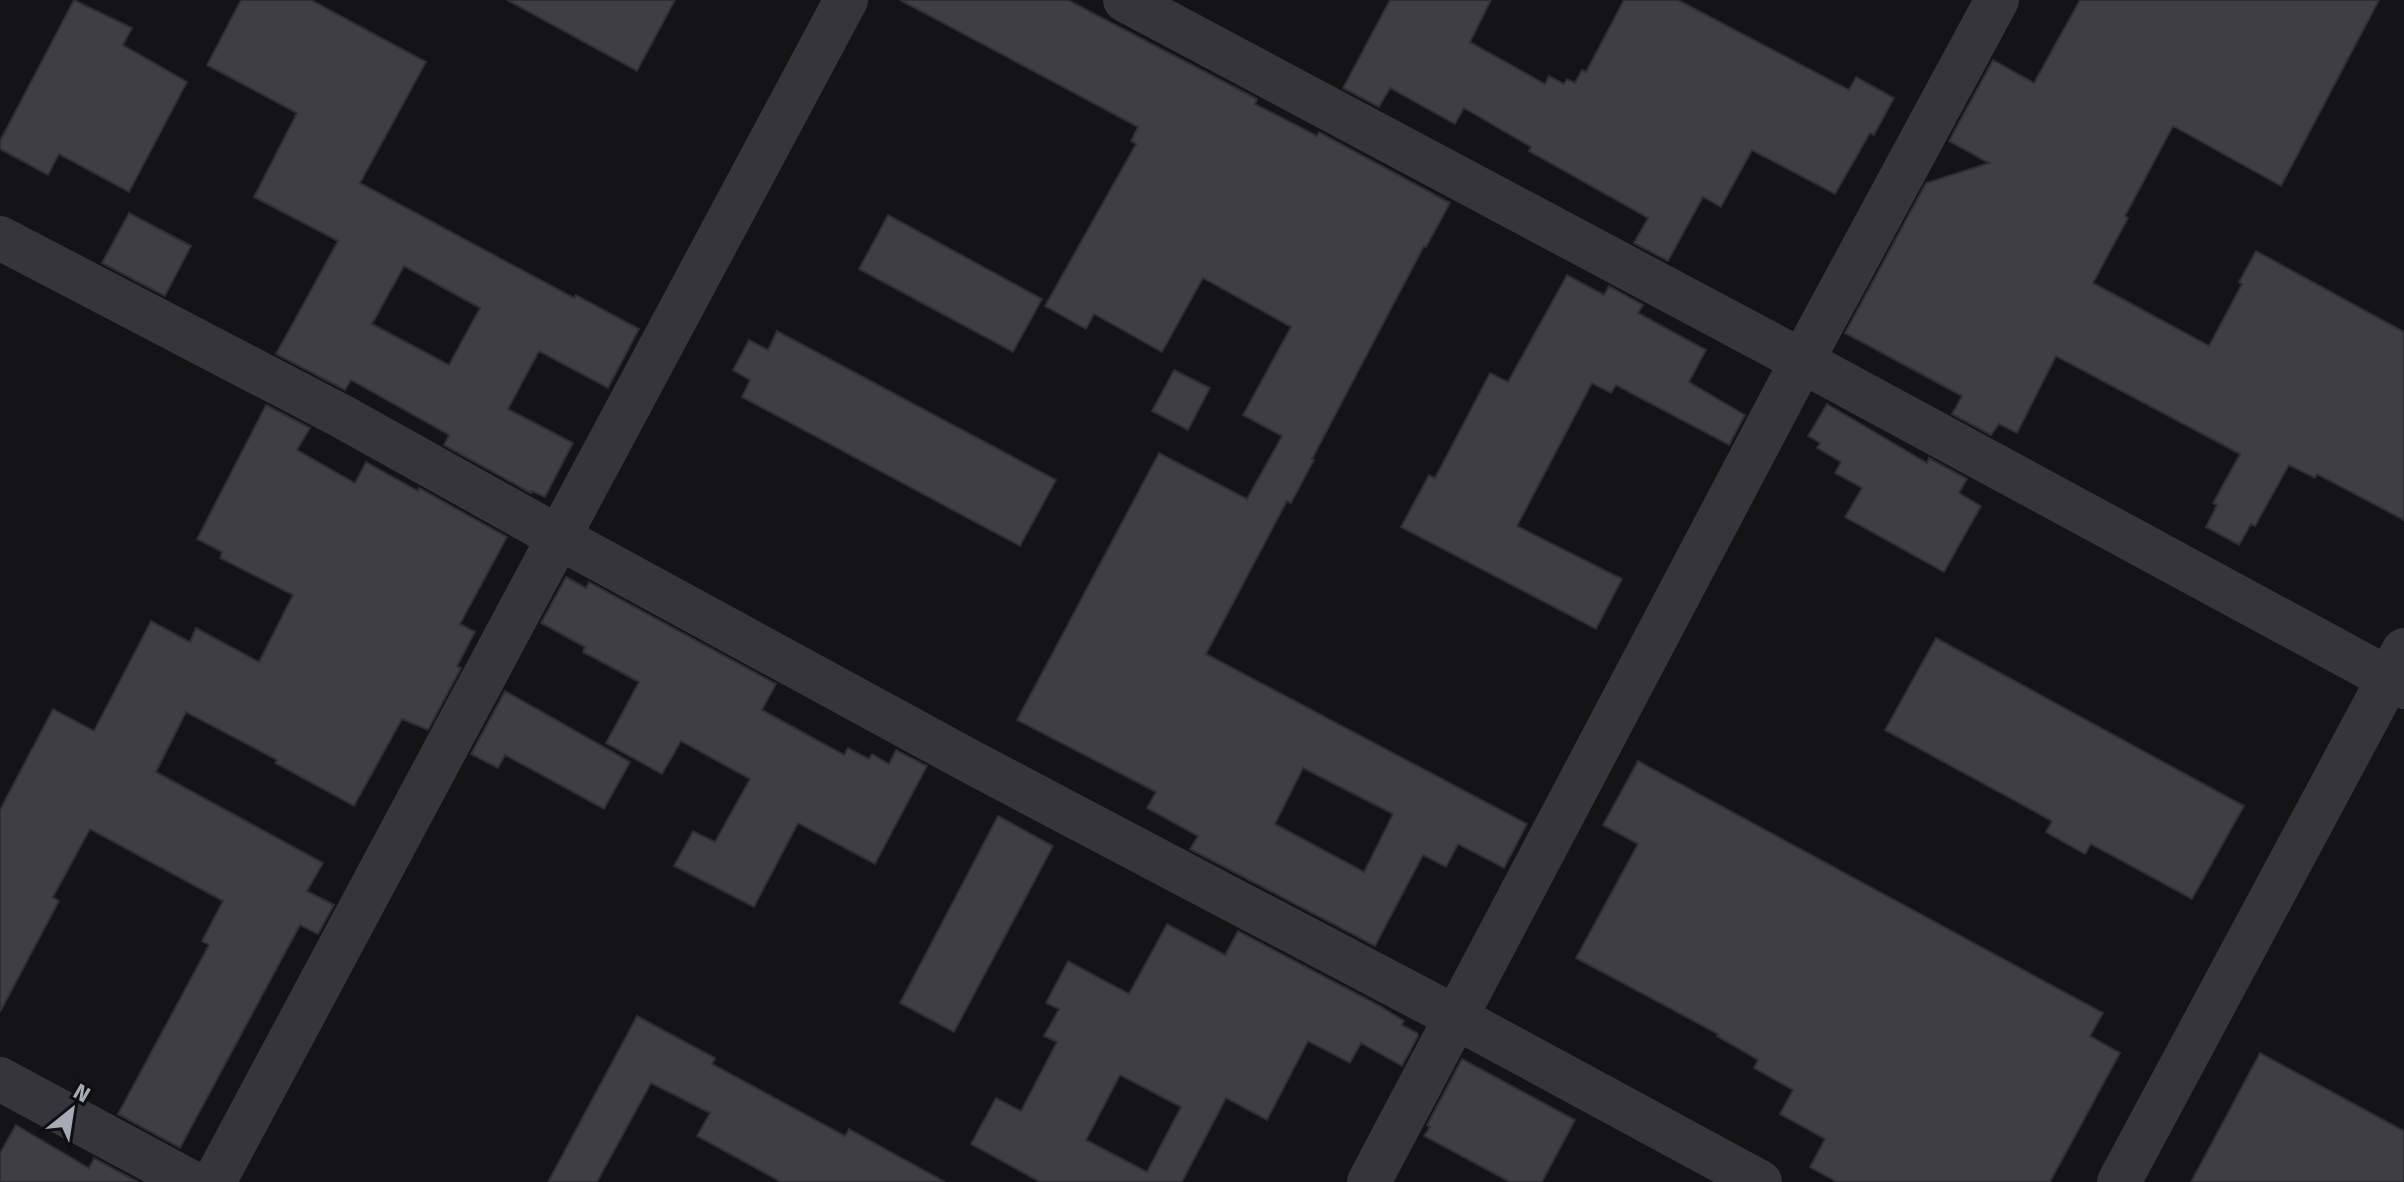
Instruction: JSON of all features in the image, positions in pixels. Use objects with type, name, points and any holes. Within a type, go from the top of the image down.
[{"type":"street","points":[[214,1182],[846,0]]},
{"type":"street","points":[[1125,0],[1802,361],[2399,672],[2119,1182]]},
{"type":"street","points":[[1369,1182],[1802,361],[1997,0]]},
{"type":"street","points":[[0,238],[343,417],[975,764],[1760,1182]]},
{"type":"street","points":[[0,1079],[191,1182]]},
{"type":"building","points":[[74,0],[132,28],[123,45],[187,82],[129,192],[59,154],[48,175],[0,149],[0,141]]},
{"type":"building","points":[[241,0],[311,0],[426,62],[360,183],[574,298],[576,295],[639,329],[608,388],[539,351],[508,409],[573,443],[545,497],[531,493],[444,445],[449,435],[351,380],[345,390],[276,354],[338,241],[254,197],[297,113],[207,65]],"holes":[[[404,266],[480,308],[449,365],[372,324]]]},
{"type":"building","points":[[507,0],[675,0],[637,71]]},
{"type":"building","points":[[900,0],[1068,0],[1257,99],[1255,104],[1317,136],[1319,132],[1450,203],[1424,246],[1291,503],[1287,501],[1206,654],[1527,824],[1504,868],[1458,844],[1446,867],[1423,855],[1375,946],[1190,849],[1198,836],[1147,808],[1156,792],[1017,720],[1159,453],[1247,499],[1282,436],[1243,415],[1291,327],[1203,278],[1162,352],[1094,314],[1086,329],[1045,306],[1136,144],[1131,141],[1138,127]],"holes":[[[1303,768],[1393,814],[1364,872],[1275,824]]]},
{"type":"building","points":[[1390,0],[1491,0],[1470,42],[1545,84],[1549,76],[1564,84],[1567,79],[1575,83],[1582,70],[1586,72],[1624,0],[1678,0],[1849,90],[1856,77],[1894,98],[1835,194],[1752,150],[1721,207],[1703,197],[1668,261],[1634,243],[1648,218],[1529,151],[1531,147],[1464,108],[1455,124],[1390,88],[1379,107],[1343,88]]},
{"type":"building","points":[[2080,0],[2379,0],[2281,186],[2173,126],[2093,283],[2209,346],[2256,251],[2404,332],[2404,520],[2317,474],[2315,478],[2289,465],[2255,526],[2251,524],[2239,545],[2206,527],[2217,505],[2213,503],[2240,454],[2056,356],[2017,433],[1999,424],[1991,435],[1952,414],[1962,396],[1845,333],[1926,183],[1989,163],[1949,141],[1993,60],[2034,83]]},
{"type":"building","points":[[129,213],[191,246],[165,296],[102,263]]},
{"type":"building","points":[[888,215],[1042,299],[1013,352],[859,269]]},
{"type":"building","points":[[1567,275],[1604,295],[1609,286],[1643,305],[1638,313],[1706,350],[1689,382],[1745,415],[1729,445],[1616,385],[1611,393],[1592,383],[1517,526],[1622,579],[1596,629],[1401,527],[1429,475],[1435,478],[1490,373],[1508,382]]},
{"type":"building","points":[[777,331],[1056,480],[1020,546],[742,397],[750,380],[733,370],[749,340],[768,350]]},
{"type":"building","points":[[1174,370],[1210,388],[1188,430],[1152,411]]},
{"type":"building","points":[[1827,404],[1927,463],[1929,458],[1967,479],[1959,493],[1981,506],[1944,572],[1845,517],[1862,488],[1835,473],[1841,462],[1817,448],[1820,443],[1808,436]]},
{"type":"building","points":[[266,405],[310,428],[297,450],[355,483],[366,462],[507,537],[460,624],[475,632],[457,666],[461,668],[428,730],[402,719],[354,806],[275,763],[277,760],[186,712],[156,772],[323,863],[307,891],[334,905],[318,934],[300,925],[180,1148],[118,1114],[209,945],[202,941],[223,901],[90,829],[53,897],[59,901],[0,1012],[0,810],[53,709],[94,731],[151,621],[190,642],[196,628],[259,662],[293,595],[220,558],[222,552],[197,539]]},
{"type":"building","points":[[566,577],[586,588],[589,582],[776,684],[762,710],[844,755],[848,748],[869,759],[872,754],[889,764],[896,750],[927,766],[875,864],[798,823],[754,907],[674,866],[693,831],[715,842],[750,779],[681,741],[662,774],[606,743],[639,682],[583,652],[585,647],[541,623]]},
{"type":"building","points":[[1936,638],[2244,806],[2192,899],[2091,844],[2085,854],[2046,832],[2052,821],[1885,730]]},
{"type":"building","points":[[505,691],[630,762],[604,809],[505,755],[498,768],[471,754]]},
{"type":"building","points":[[1638,761],[2103,1013],[2090,1036],[2120,1053],[2050,1182],[1837,1182],[1810,1167],[1825,1139],[1780,1114],[1793,1090],[1754,1068],[1758,1060],[1718,1034],[1576,958],[1638,844],[1603,825]]},
{"type":"building","points":[[998,816],[1053,846],[954,1032],[900,1003]]},
{"type":"building","points":[[1167,924],[1225,955],[1238,931],[1380,1006],[1404,1021],[1402,1025],[1418,1036],[1402,1066],[1361,1043],[1350,1063],[1308,1041],[1267,1120],[1226,1098],[1182,1182],[1040,1182],[971,1144],[996,1098],[1021,1111],[1057,1042],[1044,1036],[1059,1009],[1046,1003],[1068,961],[1129,994]],"holes":[[[1120,1075],[1181,1107],[1147,1172],[1086,1140]]]},
{"type":"building","points":[[637,1016],[715,1058],[712,1064],[845,1136],[849,1129],[945,1182],[781,1182],[697,1136],[710,1113],[651,1083],[597,1182],[548,1182]]},
{"type":"building","points":[[2260,1053],[2404,1131],[2404,1182],[2191,1182]]},
{"type":"building","points":[[1462,1059],[1575,1120],[1542,1182],[1510,1182],[1424,1136]]},
{"type":"building","points":[[16,1125],[89,1168],[94,1158],[138,1182],[0,1182],[0,1153]]}]
